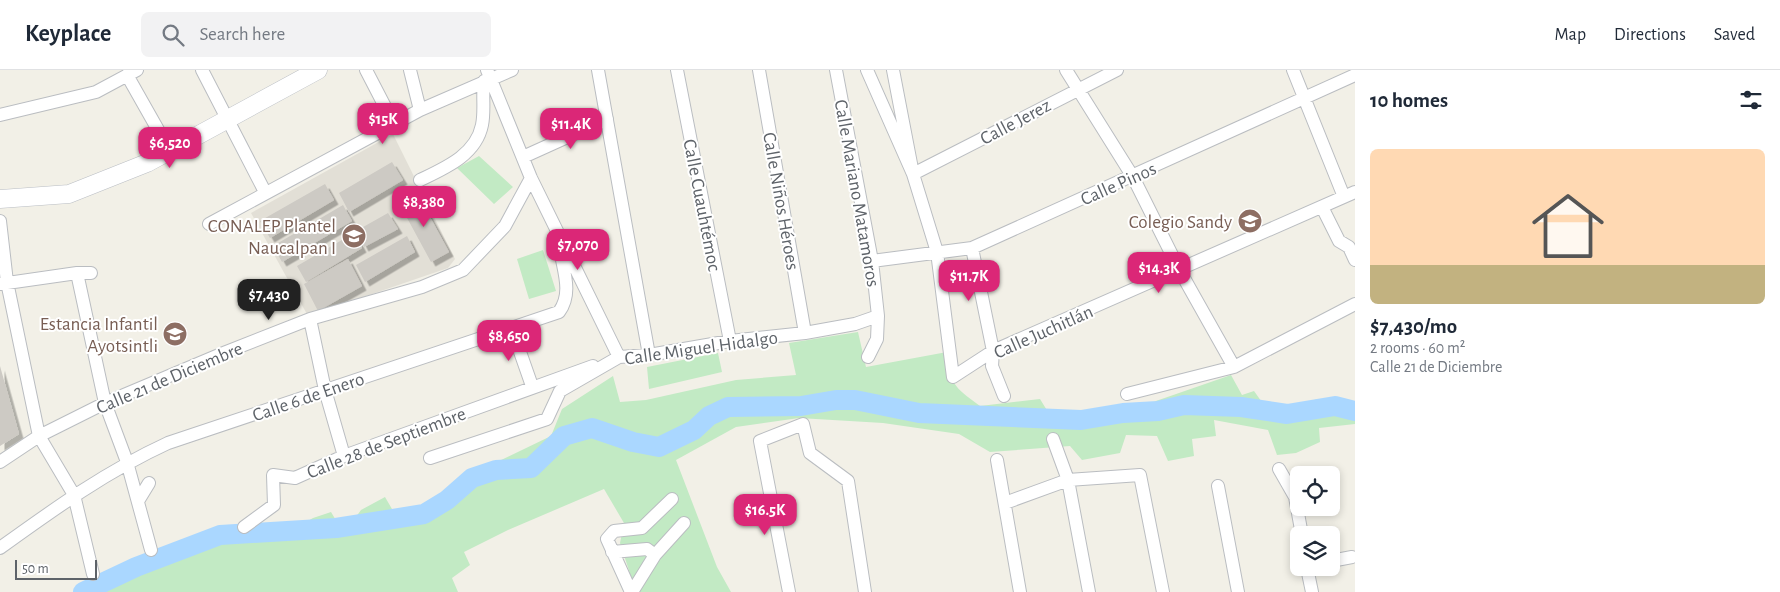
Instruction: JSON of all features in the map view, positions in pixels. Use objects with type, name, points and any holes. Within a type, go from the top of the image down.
[{"type":"main road","points":[[0,199],[69,194],[146,163],[318,70]]},
{"type":"street","points":[[202,70],[265,192]]},
{"type":"street","points":[[366,70],[394,124]]},
{"type":"street","points":[[410,70],[420,110]]},
{"type":"street","points":[[209,224],[265,192],[420,110],[487,76],[512,70]]},
{"type":"street","points":[[598,70],[649,355]]},
{"type":"street","name":"Calle Cuauhtémoc","points":[[677,70],[730,341]]},
{"type":"street","name":"Calle Niños Héroes","points":[[760,70],[805,333]]},
{"type":"street","name":"Calle Mariano Matamoros","points":[[836,70],[872,261],[878,316],[877,339],[868,357]]},
{"type":"street","points":[[867,70],[913,174],[937,252],[953,377],[992,366]]},
{"type":"street","points":[[1066,70],[1133,177],[1180,271],[1234,368]]},
{"type":"street","name":"Calle Jerez","points":[[913,174],[1078,88],[1117,70]]},
{"type":"street","points":[[1293,70],[1350,195]]},
{"type":"street","points":[[896,71],[913,174]]},
{"type":"street","points":[[0,115],[96,92],[132,73],[170,151]]},
{"type":"street","name":"Calle Pinos","points":[[872,261],[972,248],[1133,177],[1355,75]]},
{"type":"street","points":[[487,76],[531,178],[619,357]]},
{"type":"street","points":[[420,180],[455,162],[475,143],[482,124],[487,76]]},
{"type":"street","points":[[523,157],[607,119]]},
{"type":"street","name":"Calle 21 de Diciembre","points":[[0,462],[39,436],[105,402],[310,319],[422,287],[463,270],[505,226],[531,178]]},
{"type":"street","name":"Calle Juchitlán","points":[[953,377],[993,351],[1180,271],[1350,195]]},
{"type":"street","points":[[1322,207],[1339,241],[1349,247],[1355,260]]},
{"type":"street","points":[[0,221],[4,283],[39,436],[74,495],[93,574]]},
{"type":"street","name":"Calle 6 de Enero","points":[[0,548],[74,495],[127,462],[168,443],[559,312],[565,304],[567,287],[558,249],[559,235]]},
{"type":"street","points":[[972,248],[993,351],[992,366],[1004,396]]},
{"type":"street","points":[[4,283],[77,273],[91,273]]},
{"type":"street","points":[[77,273],[105,402],[127,462],[151,550]]},
{"type":"street","points":[[1127,394],[1234,368],[1355,304]]},
{"type":"street","name":"Calle Miguel Hidalgo","points":[[430,458],[547,419],[560,391],[619,357],[649,355],[730,341],[805,333],[856,324],[878,316]]},
{"type":"street","points":[[310,319],[325,390],[344,456]]},
{"type":"street","points":[[512,328],[532,386]]},
{"type":"street","name":"Calle 28 de Septiembre","points":[[244,527],[274,505],[273,475],[295,478],[344,456],[532,386],[619,357]]},
{"type":"street","points":[[789,592],[760,441],[803,424],[810,453],[848,481],[865,592]]},
{"type":"street","points":[[1053,440],[1068,480],[1089,592]]},
{"type":"street","points":[[998,460],[1020,592]]},
{"type":"street","points":[[1278,469],[1290,487]]},
{"type":"street","points":[[1005,502],[1068,480],[1140,475],[1163,592]]},
{"type":"street","points":[[138,501],[149,483]]},
{"type":"street","points":[[1218,486],[1238,592]]},
{"type":"street","points":[[631,592],[607,539],[614,531],[642,528],[672,499]]},
{"type":"street","points":[[631,592],[655,555],[684,523]]},
{"type":"street","points":[[612,552],[646,549],[655,555]]},
{"type":"street","points":[[1340,559],[1352,557]]},
{"type":"street","points":[[1309,576],[1312,592]]},
{"type":"shaded area","name":"CONALEP Plantel Naucalpan I","points":[[393,134],[455,259],[448,268],[308,316],[251,213]]},
{"type":"green space","points":[[479,156],[513,187],[494,204],[457,168]]},
{"type":"green space","points":[[543,250],[556,291],[529,299],[517,259]]},
{"type":"green space","points":[[858,332],[866,367],[947,352],[950,372],[955,384],[980,406],[1040,399],[1048,412],[1095,410],[1153,402],[1231,375],[1242,395],[1254,391],[1264,405],[1282,409],[1318,399],[1355,404],[1355,424],[1319,428],[1320,442],[1296,453],[1277,455],[1268,430],[1214,420],[1216,436],[1192,439],[1194,456],[1168,461],[1157,436],[1126,435],[1120,453],[1082,460],[1070,446],[990,452],[959,434],[883,423],[799,418],[736,427],[676,460],[717,567],[731,592],[636,592],[620,543],[624,523],[604,489],[508,530],[464,552],[470,565],[452,578],[458,592],[86,592],[149,570],[208,544],[274,541],[313,518],[331,512],[337,522],[353,521],[361,510],[385,497],[399,521],[423,510],[470,475],[551,436],[562,409],[613,376],[620,402],[646,400],[736,380],[796,375],[789,343]]},
{"type":"green space","points":[[718,353],[722,372],[649,389],[647,367]]},
{"type":"building","points":[[392,162],[403,180],[349,212],[339,193]]},
{"type":"building","points":[[325,184],[334,200],[270,238],[260,221]]},
{"type":"building","points":[[418,195],[449,252],[431,262],[400,205]]},
{"type":"building","points":[[343,205],[352,221],[282,262],[273,246]]},
{"type":"building","points":[[388,213],[398,229],[364,247],[356,231]]},
{"type":"building","points":[[354,233],[362,248],[306,282],[297,266]]},
{"type":"building","points":[[407,236],[415,252],[365,282],[356,265]]},
{"type":"building","points":[[348,259],[362,286],[318,311],[304,284]]},
{"type":"building","points":[[0,366],[19,434],[0,446]]},
{"type":"waterway","points":[[83,592],[136,567],[220,535],[336,528],[424,514],[447,500],[472,478],[496,470],[531,468],[564,436],[592,428],[633,442],[659,447],[694,430],[709,416],[728,407],[801,406],[836,400],[855,400],[919,413],[1081,420],[1123,413],[1158,411],[1184,405],[1241,407],[1287,414],[1335,406],[1355,411]]},
{"type":"place","name":"Colegio Sandy","points":[[1250,221]]},
{"type":"place","name":"CONALEP Plantel Naucalpan I","points":[[354,236]]},
{"type":"place","name":"Estancia Infantil Ayotsintli","points":[[175,334]]}]
